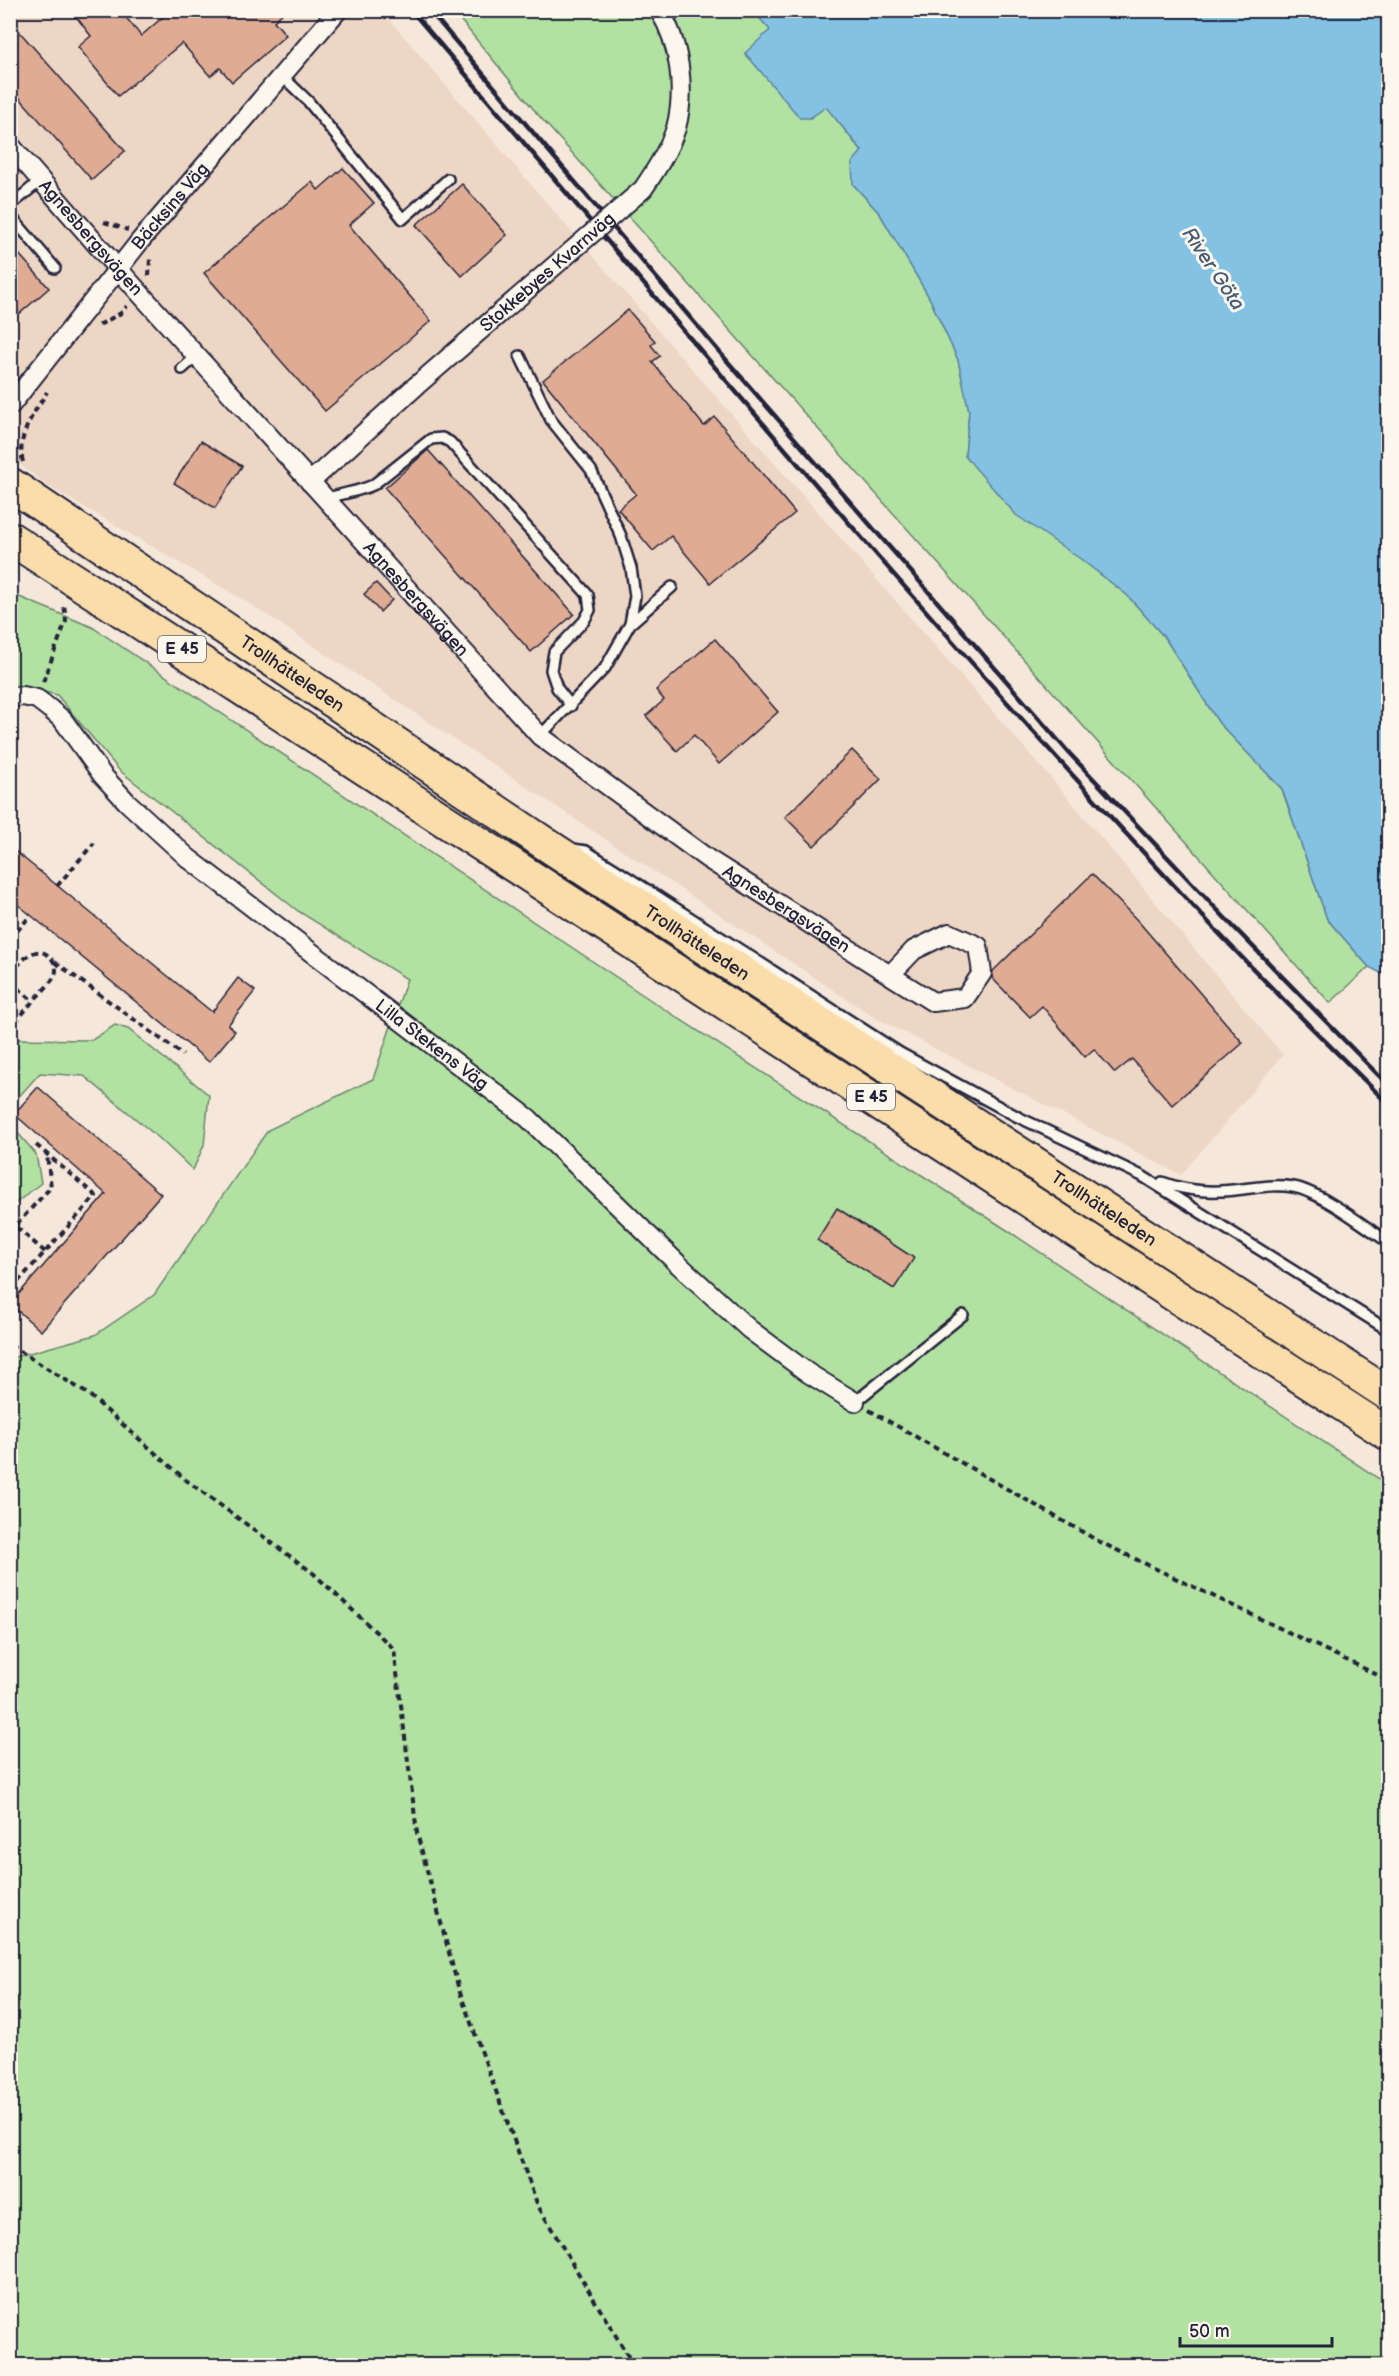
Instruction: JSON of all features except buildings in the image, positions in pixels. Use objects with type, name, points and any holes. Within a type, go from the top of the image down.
[{"type":"highway","name":"Trollhätteleden","points":[[10,484],[378,729],[544,843],[1389,1394]]},
{"type":"highway","name":"Trollhätteleden","points":[[10,538],[1389,1434]]},
{"type":"street","name":"Bäcksins Väg","points":[[10,406],[144,235],[338,10]]},
{"type":"street","name":"Stokkebyes Kvarnväg","points":[[310,482],[416,386],[643,189],[667,151],[676,127],[680,99],[675,47],[659,10]]},
{"type":"street","name":"Agnesbergsvägen","points":[[10,145],[196,356],[540,736],[708,859],[890,975],[933,1002],[965,998],[982,973],[978,946],[949,933],[914,950],[890,975]]},
{"type":"street","points":[[10,698],[23,696],[37,699]]},
{"type":"street","name":"Lilla Stekens Väg","points":[[37,699],[63,720],[103,776],[127,802],[188,858],[528,1118],[749,1329],[808,1373],[855,1402]]},
{"type":"lane","points":[[282,76],[308,101],[403,219],[448,179]]},
{"type":"lane","points":[[10,206],[41,180]]},
{"type":"lane","points":[[10,215],[55,268]]},
{"type":"lane","points":[[182,369],[196,356]]},
{"type":"lane","points":[[520,356],[550,420],[591,470],[621,536],[632,568],[635,596],[630,624]]},
{"type":"lane","points":[[326,499],[348,491],[362,490],[372,485],[431,439],[442,438],[450,442],[588,595],[590,610],[584,621],[554,652],[551,670],[557,688],[570,706]]},
{"type":"lane","points":[[540,736],[605,668],[630,624],[672,587]]},
{"type":"lane","points":[[544,843],[586,851],[900,1053],[1017,1117],[1142,1176],[1389,1330]]},
{"type":"lane","points":[[1142,1176],[1192,1191],[1216,1192],[1264,1186],[1296,1187],[1335,1207],[1389,1242]]},
{"type":"lane","points":[[855,1402],[963,1315]]},
{"type":"path","points":[[10,443],[21,449]]},
{"type":"path","points":[[37,699],[66,621],[63,601]]},
{"type":"path","points":[[57,886],[94,843]]},
{"type":"path","points":[[10,939],[31,915]]},
{"type":"path","points":[[10,975],[27,956],[37,951],[48,955],[54,962],[183,1055]]},
{"type":"path","points":[[10,1029],[51,981],[56,971],[54,962]]},
{"type":"path","points":[[10,981],[33,1000]]},
{"type":"path","points":[[10,1283],[14,1286],[96,1196],[35,1144]]},
{"type":"path","points":[[10,1231],[51,1187],[47,1154]]},
{"type":"path","points":[[15,1226],[45,1252]]},
{"type":"path","points":[[10,1345],[88,1394],[186,1480],[313,1573],[394,1649],[417,1833],[459,1990],[538,2206],[634,2366]]},
{"type":"path","points":[[855,1402],[1100,1542],[1389,1680]]},
{"type":"shaded area","points":[[10,11],[382,11],[557,215],[1064,793],[1283,1055],[1181,1175],[874,1017],[247,602],[48,486],[11,458]]},
{"type":"green space","points":[[453,11],[753,11],[771,30],[745,54],[810,118],[826,106],[862,152],[853,184],[880,214],[929,297],[958,360],[969,411],[965,456],[1082,560],[1127,595],[1165,638],[1219,723],[1282,789],[1327,919],[1369,967],[1330,1003],[540,117]]},
{"type":"green space","points":[[17,596],[92,627],[661,1007],[1007,1230],[1388,1485],[1388,2365],[11,2366],[11,1358],[95,1335],[154,1295],[268,1130],[373,1079],[407,979],[298,911],[119,770],[57,695],[11,684],[11,600]]},
{"type":"green space","points":[[115,1025],[128,1029],[209,1095],[204,1145],[193,1170],[160,1139],[84,1076],[40,1073],[13,1103],[11,1111],[11,1041],[13,1039],[92,1040]]},
{"type":"green space","points":[[11,1125],[36,1154],[41,1183],[11,1207]]},
{"type":"water","name":"River Göta","points":[[1372,10],[1388,28],[1388,977],[1369,967],[1327,919],[1282,789],[1219,723],[1165,638],[1127,595],[1082,560],[1016,515],[965,456],[969,411],[958,360],[929,297],[880,214],[853,184],[852,163],[862,151],[826,107],[810,118],[800,118],[745,53],[770,30],[753,11]]},
{"type":"railway","points":[[411,10],[806,473],[1007,702],[1234,949],[1388,1104]]},
{"type":"railway","points":[[429,10],[722,355],[1070,754],[1225,918],[1388,1085]]}]
